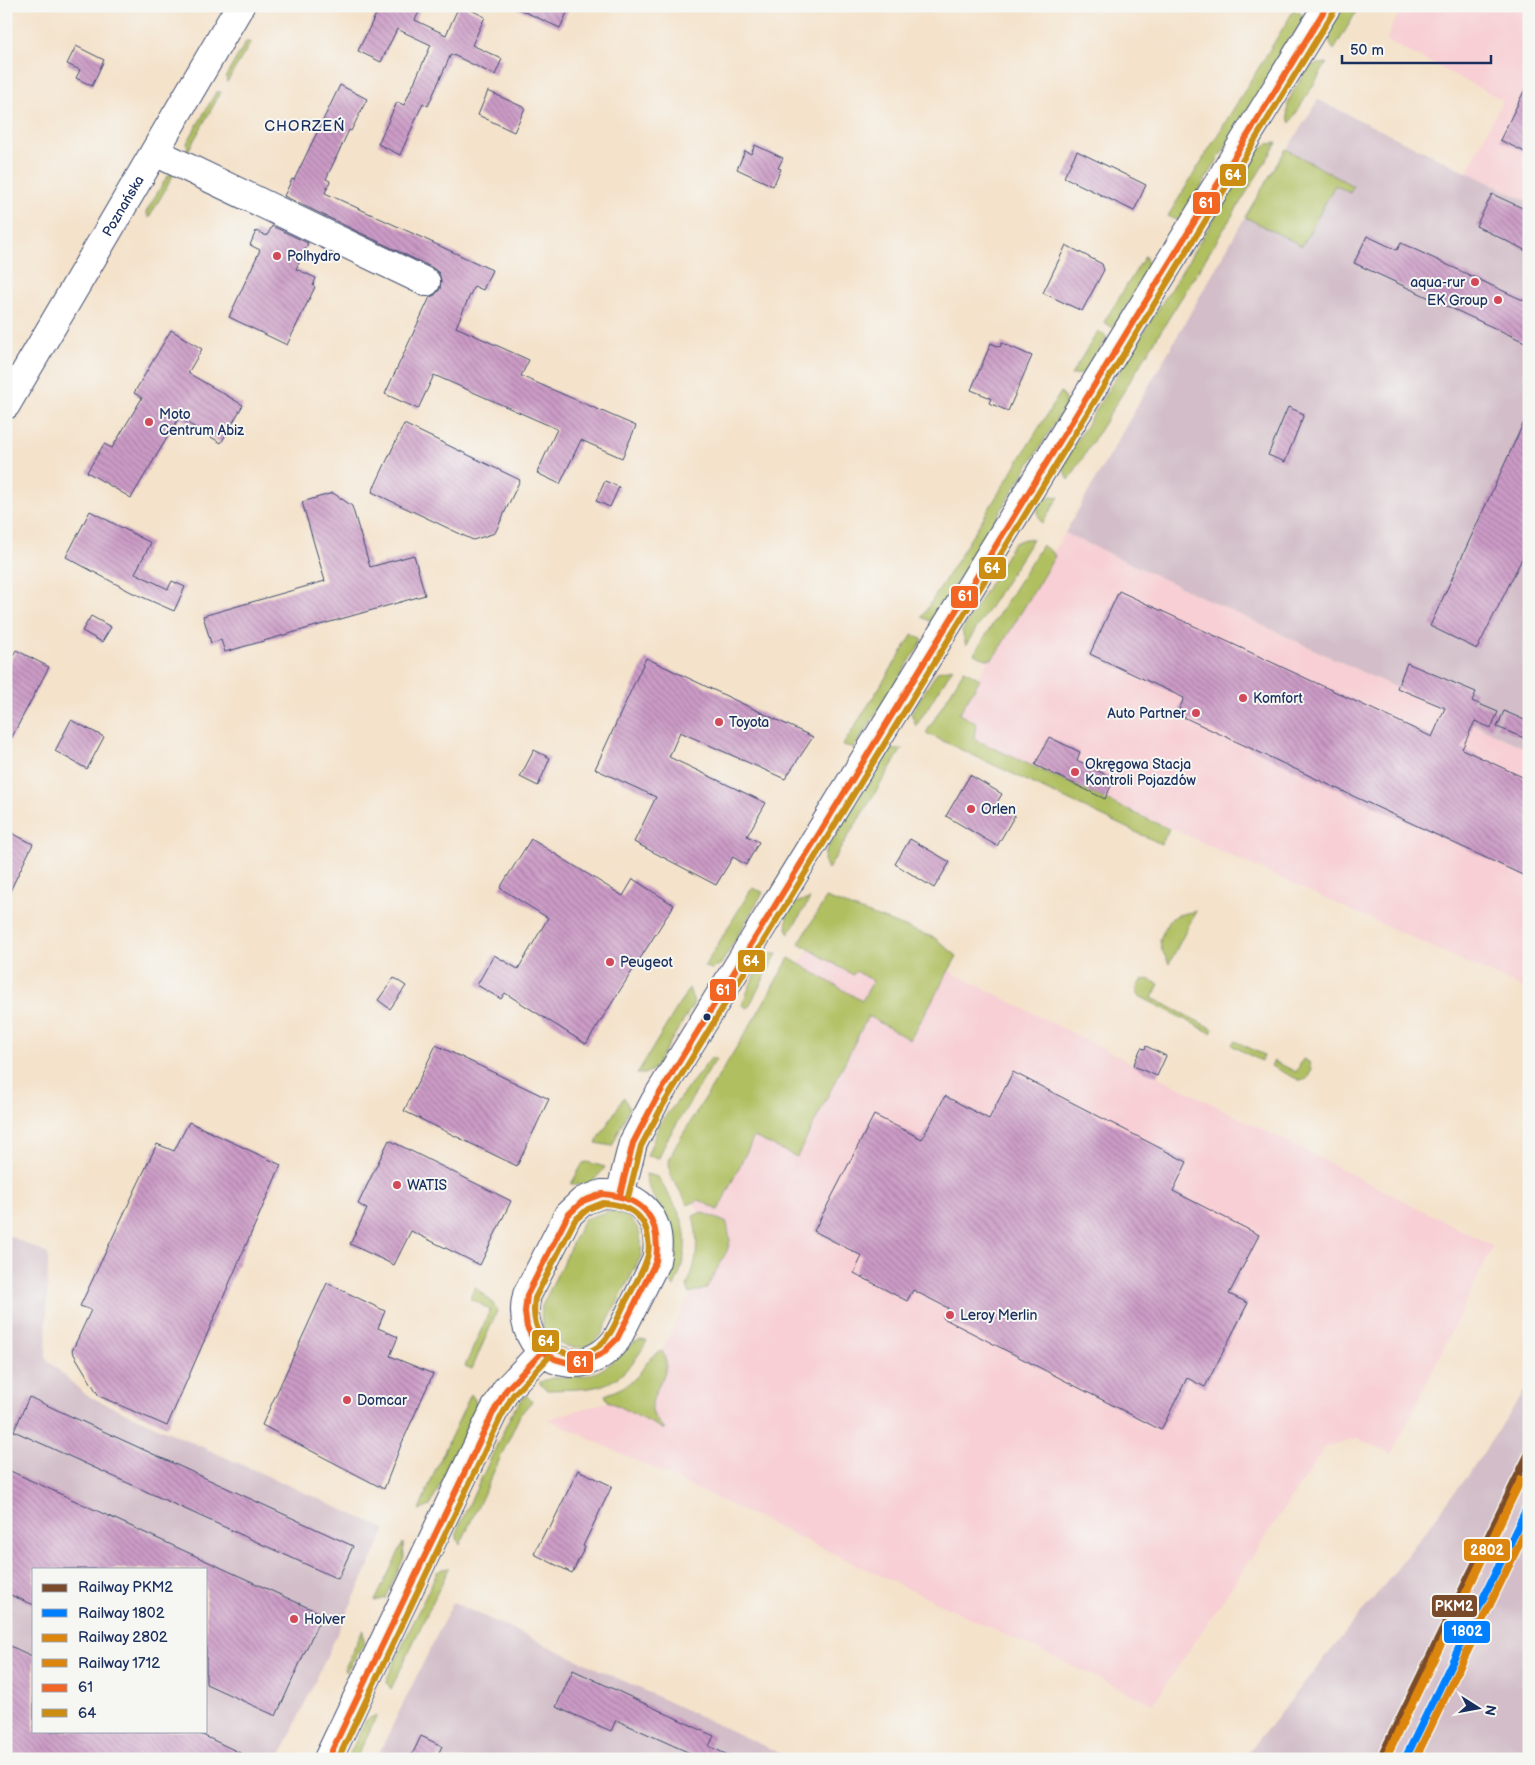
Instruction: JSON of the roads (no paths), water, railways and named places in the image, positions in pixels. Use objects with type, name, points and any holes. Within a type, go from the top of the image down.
[{"type":"street","name":"Poznańska","points":[[6,405],[240,6]]},
{"type":"street","points":[[620,1195],[633,1143],[654,1101],[1327,6]]},
{"type":"street","points":[[154,152],[426,282]]},
{"type":"street","points":[[602,1194],[620,1195],[633,1200],[643,1207],[656,1226],[658,1250],[656,1261],[617,1339],[609,1348],[588,1360],[564,1362],[553,1358],[542,1351],[526,1326],[524,1310],[527,1295],[568,1215],[574,1207],[592,1196],[602,1194]]},
{"type":"street","points":[[328,1759],[493,1413],[506,1390],[542,1351]]},
{"type":"rail line","name":"PKM2","points":[[1380,1759],[1529,1453]]},
{"type":"rail line","name":"2802","points":[[1387,1755],[1521,1480]]},
{"type":"rail line","name":"1802","points":[[1405,1759],[1529,1504]]},
{"type":"rail line","name":"1712","points":[[1415,1759],[1529,1524]]},
{"type":"place","name":"Polhydro","points":[[277,256]]},
{"type":"place","name":"aqua-rur","points":[[1475,282]]},
{"type":"place","name":"EK Group","points":[[1498,300]]},
{"type":"place","name":"Moto Centrum Abiz","points":[[149,422]]},
{"type":"place","name":"Komfort","points":[[1243,698]]},
{"type":"place","name":"Auto Partner","points":[[1196,713]]},
{"type":"place","name":"Toyota","points":[[719,722]]},
{"type":"place","name":"Okręgowa Stacja Kontroli Pojazdów","points":[[1075,772]]},
{"type":"place","name":"Orlen","points":[[971,809]]},
{"type":"place","name":"Peugeot","points":[[610,962]]},
{"type":"place","name":"WATIS","points":[[397,1185]]},
{"type":"place","name":"Leroy Merlin","points":[[950,1315]]},
{"type":"place","name":"Domcar","points":[[347,1400]]},
{"type":"place","name":"Holver","points":[[294,1619]]},
{"type":"district","name":"CHORZEŃ","points":[[305,126]]}]
